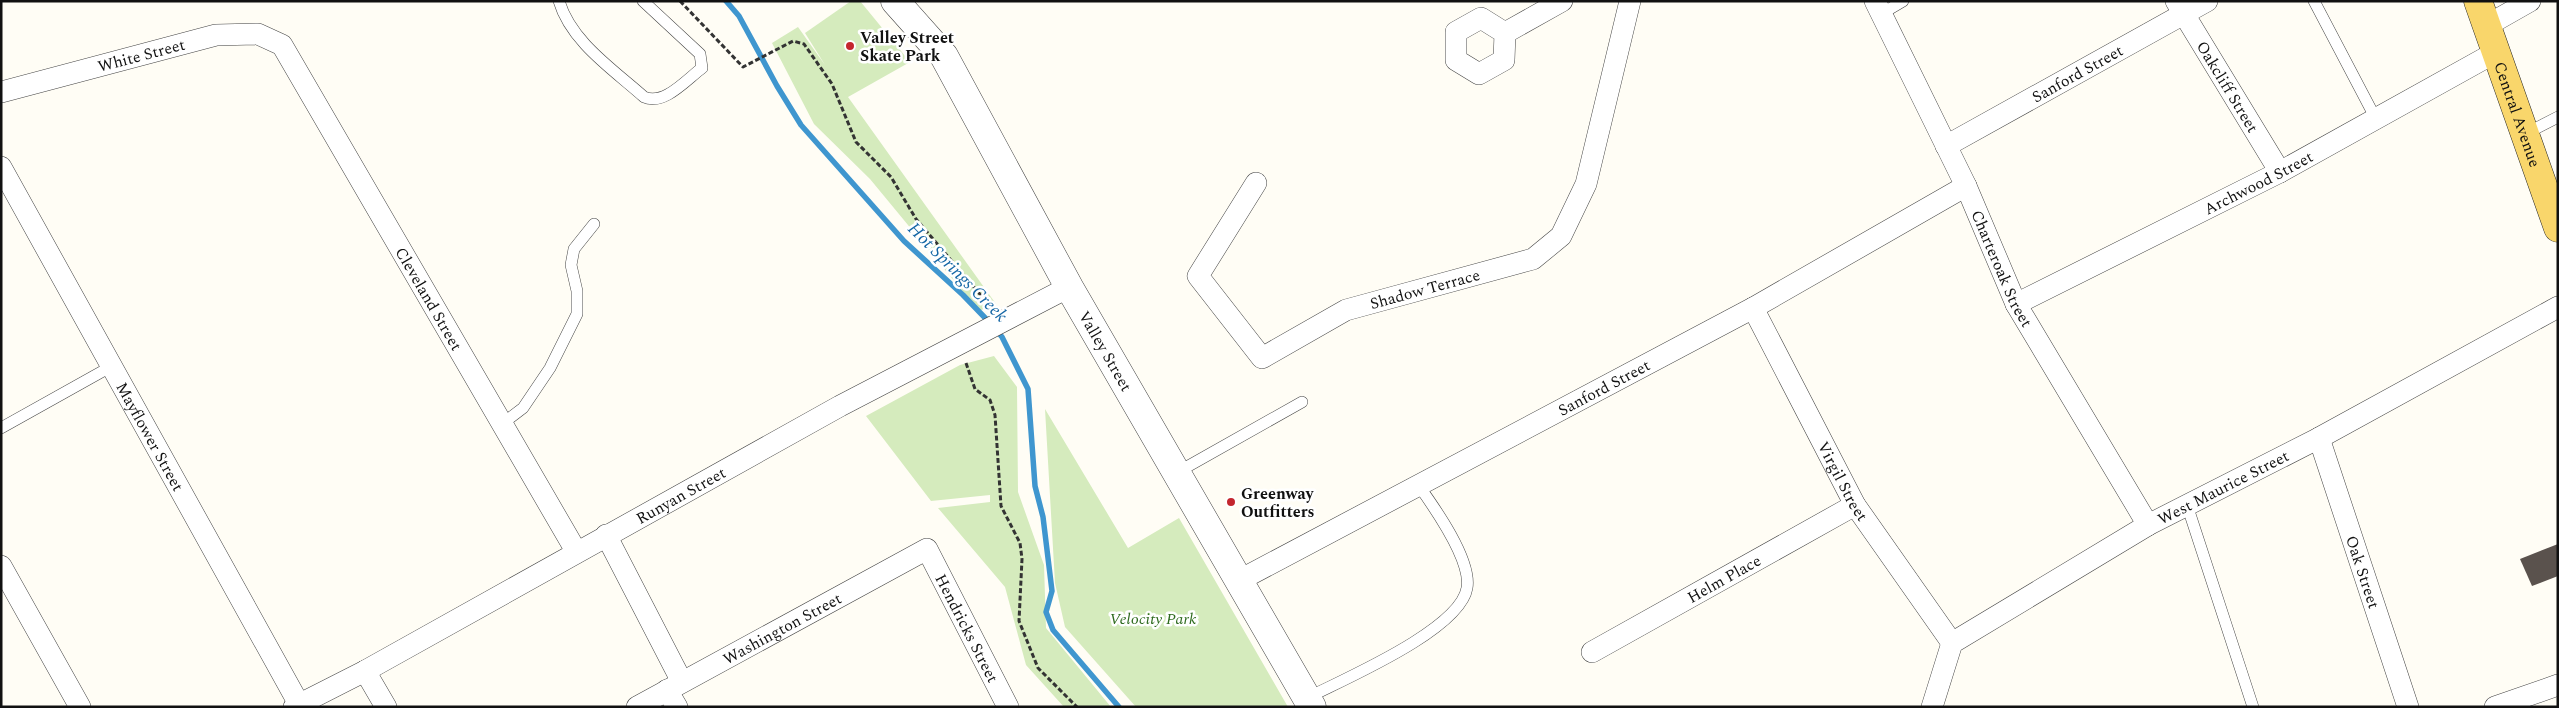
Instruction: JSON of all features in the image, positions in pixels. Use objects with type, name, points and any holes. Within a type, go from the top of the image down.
[{"type":"main road","name":"Central Avenue","points":[[2482,14],[2558,228]]},
{"type":"street","name":"Valley Street","points":[[895,1],[944,56],[1069,287],[1309,702]]},
{"type":"street","points":[[1505,33],[1562,1]]},
{"type":"street","name":"Shadow Terrace","points":[[1256,183],[1198,276],[1262,358],[1346,310],[1533,259],[1560,236],[1586,184],[1630,1]]},
{"type":"street","name":"Sanford Street","points":[[1946,146],[2180,8],[2208,1]]},
{"type":"street","points":[[2482,14],[2530,1]]},
{"type":"street","name":"Charteroak Street","points":[[1878,8],[1966,186],[2016,304],[2148,525]]},
{"type":"street","name":"Oakcliff Street","points":[[2180,8],[2280,172]]},
{"type":"street","name":"White Street","points":[[1,92],[216,35],[258,34],[282,45]]},
{"type":"street","name":"Cleveland Street","points":[[282,45],[576,551]]},
{"type":"street","name":"Archwood Street","points":[[2016,304],[2280,172],[2496,52]]},
{"type":"street","name":"Mayflower Street","points":[[1,167],[112,366],[296,705]]},
{"type":"street","name":"Sanford Street","points":[[1238,581],[1753,308],[1966,186]]},
{"type":"street","name":"Runyan Street","points":[[296,705],[365,671],[576,551],[840,406],[980,333],[999,312],[1069,287]]},
{"type":"street","name":"West Maurice Street","points":[[1952,643],[2148,525],[2320,438],[2558,307]]},
{"type":"street","name":"Virgil Street","points":[[1753,308],[1855,505],[1952,643]]},
{"type":"street","name":"Oak Street","points":[[2320,438],[2408,707]]},
{"type":"street","name":"Helm Place","points":[[1592,652],[1855,505]]},
{"type":"street","points":[[606,535],[675,693]]},
{"type":"street","name":"Washington Street","points":[[637,707],[675,693],[927,549]]},
{"type":"street","name":"Hendricks Street","points":[[927,549],[1008,707]]},
{"type":"street","points":[[1,566],[80,707]]},
{"type":"street","points":[[1932,707],[1952,643]]},
{"type":"street","points":[[365,671],[386,707]]},
{"type":"street","points":[[2496,707],[2558,685]]},
{"type":"lane","points":[[559,1],[567,21],[581,40],[644,97],[650,100],[661,99],[702,68],[703,61],[700,54],[643,1]]},
{"type":"lane","points":[[1878,8],[1903,1]]},
{"type":"lane","points":[[2314,1],[2376,119]]},
{"type":"lane","points":[[2525,134],[2558,117]]},
{"type":"lane","points":[[502,424],[523,408],[550,368],[577,314],[577,291],[571,265],[574,249],[594,224]]},
{"type":"lane","points":[[1,428],[112,366]]},
{"type":"lane","points":[[1176,473],[1302,402]]},
{"type":"lane","points":[[1309,702],[1413,643],[1459,607],[1467,587],[1458,550],[1446,525],[1418,486]]},
{"type":"lane","points":[[2187,505],[2253,707]]},
{"type":"path","points":[[680,1],[743,67],[794,41],[804,44],[832,84],[856,142],[891,177],[916,219],[990,306],[999,312]]},
{"type":"path","points":[[965,358],[975,389],[990,400],[995,415],[1001,506],[1020,542],[1022,559],[1019,621],[1038,668],[1077,707]]},
{"type":"green space","points":[[851,1],[860,1],[910,62],[848,97],[996,304],[979,311],[870,179],[814,124],[772,43],[798,27],[825,65],[805,33]]},
{"type":"green space","points":[[994,356],[1017,387],[1018,492],[1044,565],[1046,628],[1111,707],[1064,707],[1026,665],[1005,587],[938,508],[990,502],[990,495],[931,501],[866,416],[960,365]]},
{"type":"green space","name":"Velocity Park","points":[[1045,409],[1128,548],[1179,518],[1288,707],[1136,707],[1065,627],[1055,583]]},
{"type":"building","points":[[2558,544],[2558,576],[2532,586],[2520,559]]},
{"type":"waterway","name":"Hot Springs Creek","points":[[726,1],[739,16],[777,86],[801,125],[904,241],[963,295],[991,324]]},
{"type":"waterway","name":"Hot Springs Creek","points":[[997,331],[1002,337],[1028,389],[1035,486],[1043,517],[1052,591],[1046,612],[1053,630],[1119,707]]},
{"type":"place","name":"Valley Street Skate Park","points":[[850,46]]},
{"type":"place","name":"Greenway Outfitters","points":[[1231,502]]}]
